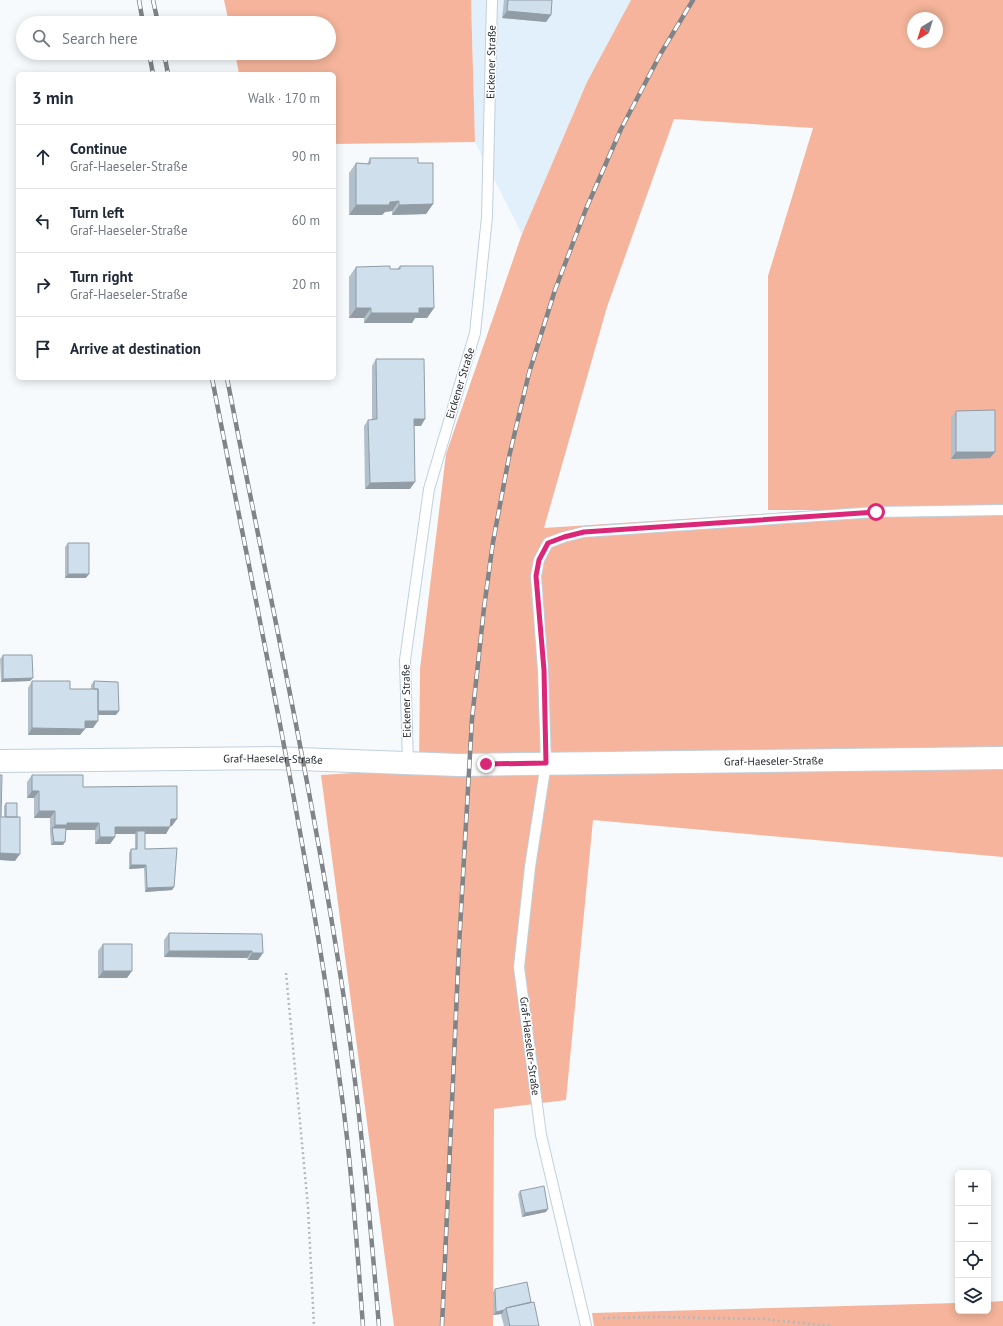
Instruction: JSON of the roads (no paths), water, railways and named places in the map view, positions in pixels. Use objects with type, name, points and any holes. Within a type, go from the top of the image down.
[{"type":"street","name":"Graf-Haeseler-Straße","points":[[0,761],[273,758],[458,765],[1003,758]]},
{"type":"lane","name":"Eickener Straße","points":[[408,763],[405,660],[428,489],[475,333],[487,217],[492,0]]},
{"type":"lane","name":"Graf-Haeseler-Straße","points":[[585,1322],[541,1135],[519,967],[530,867],[546,763],[544,670],[536,576],[539,560],[548,543],[584,532],[876,512],[1003,510]]},
{"type":"railway","points":[[139,0],[142,16]]},
{"type":"railway","points":[[153,0],[156,16]]},
{"type":"railway","points":[[442,1326],[459,946],[472,719],[493,542],[509,457],[529,373],[555,290],[586,209],[621,129],[661,53],[693,0]]},
{"type":"railway","points":[[150,60],[153,72]]},
{"type":"railway","points":[[165,60],[168,72]]},
{"type":"railway","points":[[212,380],[282,733],[314,911],[341,1090],[348,1149],[363,1326]]},
{"type":"railway","points":[[227,380],[300,745],[339,966],[352,1056],[379,1326]]}]
